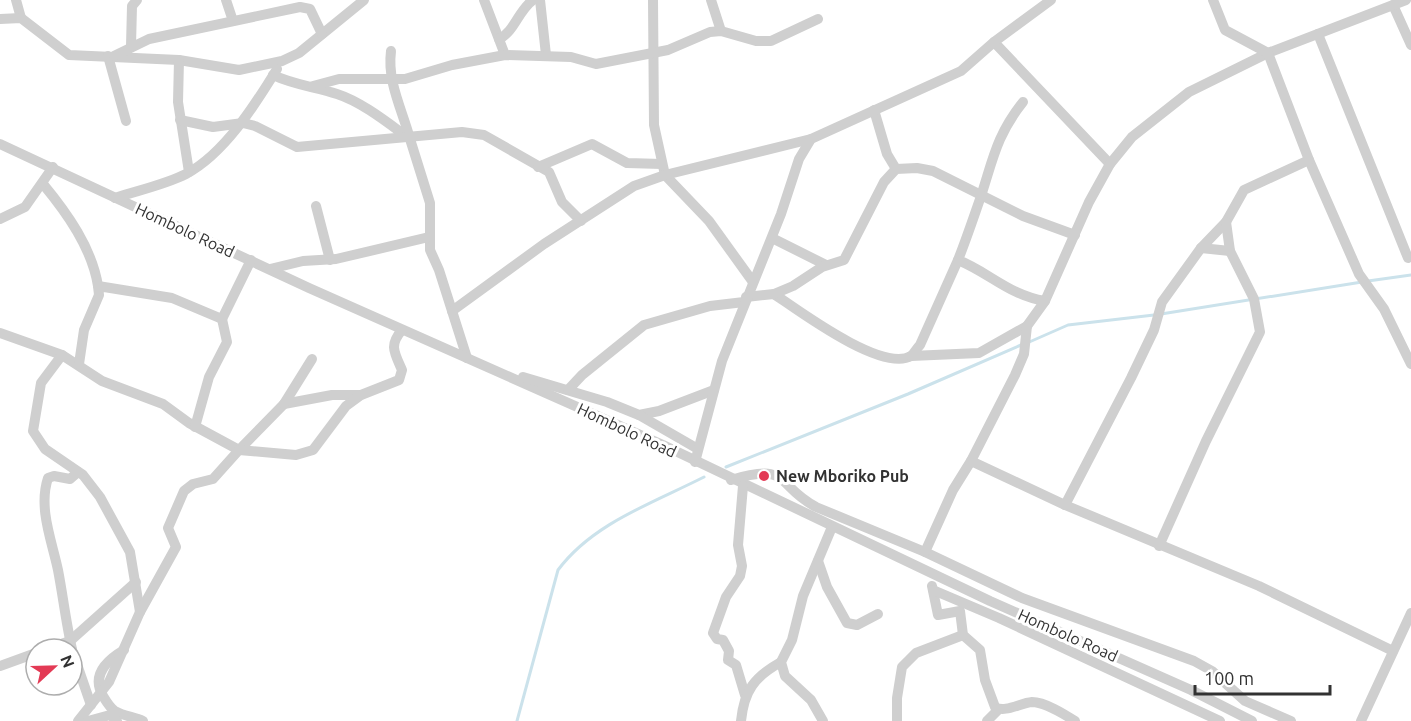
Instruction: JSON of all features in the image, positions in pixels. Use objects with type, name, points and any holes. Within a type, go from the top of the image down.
[{"type":"street","points":[[131,46],[132,6],[137,0]]},
{"type":"street","points":[[226,0],[233,21]]},
{"type":"street","points":[[0,19],[21,18],[69,55],[179,60],[239,70],[282,62],[299,53],[364,0]]},
{"type":"street","points":[[484,0],[505,55]]},
{"type":"street","points":[[499,39],[508,34],[524,8],[533,0]]},
{"type":"street","points":[[540,0],[546,55]]},
{"type":"street","points":[[653,0],[654,125],[663,169],[709,221],[753,282]]},
{"type":"street","points":[[711,0],[721,32]]},
{"type":"street","points":[[452,311],[501,274],[625,191],[663,169],[811,139],[961,71],[994,42],[1051,0]]},
{"type":"street","points":[[1213,0],[1226,30],[1268,53],[1309,160],[1359,274],[1384,309],[1411,364]]},
{"type":"street","points":[[925,552],[953,490],[971,461],[1024,354],[1028,326],[1045,301],[1089,202],[1110,164],[1132,137],[1190,92],[1268,53],[1406,0]]},
{"type":"street","points":[[20,2],[21,18]]},
{"type":"street","points":[[1393,5],[1411,45]]},
{"type":"street","points":[[111,56],[158,37],[306,7],[311,11],[322,34]]},
{"type":"street","points":[[314,86],[339,79],[391,81],[505,55],[572,57],[596,64],[676,48],[710,32],[721,32],[756,42],[767,41],[818,19]]},
{"type":"street","points":[[1318,34],[1408,258]]},
{"type":"street","points":[[994,42],[1110,164]]},
{"type":"street","points":[[391,51],[389,69],[391,81],[429,197],[432,213],[430,250],[467,357]]},
{"type":"street","points":[[111,56],[126,121]]},
{"type":"street","points":[[179,60],[180,120],[189,172]]},
{"type":"street","points":[[115,198],[189,172],[243,123],[282,62]]},
{"type":"street","points":[[273,75],[289,83],[314,86],[337,94],[410,138]]},
{"type":"street","points":[[911,356],[920,345],[958,260],[981,196],[991,155],[1013,114],[1023,102]]},
{"type":"street","points":[[874,110],[887,154],[896,169]]},
{"type":"street","points":[[180,120],[213,127],[243,123],[263,129],[297,147],[462,132],[484,135],[552,175],[562,202],[581,221]]},
{"type":"street","points":[[695,462],[714,390],[745,300],[772,238],[799,159],[811,139]]},
{"type":"street","name":"Hombolo Road","points":[[0,144],[402,330],[505,374],[931,574],[1191,690],[1252,721]]},
{"type":"street","points":[[538,167],[592,144],[627,163],[663,169]]},
{"type":"street","points":[[1065,505],[1154,330],[1162,302],[1201,248],[1226,222],[1244,190],[1309,160]]},
{"type":"street","points":[[0,219],[25,207],[53,167]]},
{"type":"street","points":[[568,390],[582,375],[644,326],[710,306],[774,294],[793,286],[826,265],[844,260],[884,182],[896,169],[917,168],[933,171],[1023,216],[1075,235]]},
{"type":"street","points":[[43,184],[66,212],[96,270],[99,295],[84,330],[79,364]]},
{"type":"street","points":[[316,206],[330,260]]},
{"type":"street","points":[[1159,546],[1206,441],[1260,332],[1254,300],[1230,251],[1226,222]]},
{"type":"street","points":[[270,269],[303,261],[330,260],[429,237]]},
{"type":"street","points":[[772,238],[826,265]]},
{"type":"street","points":[[1201,248],[1230,251]]},
{"type":"street","points":[[195,427],[209,377],[227,342],[222,319],[251,260]]},
{"type":"street","points":[[958,260],[979,268],[991,280],[1024,297],[1045,301]]},
{"type":"street","points":[[98,286],[172,298],[222,319]]},
{"type":"street","points":[[774,294],[843,340],[887,356],[979,354],[1028,326]]},
{"type":"street","points":[[0,333],[62,355],[102,381],[163,405],[195,427],[239,450],[296,455],[313,450],[346,405],[361,395],[399,380],[402,375],[392,348],[394,340],[402,330]]},
{"type":"street","points":[[62,355],[41,383],[33,431],[45,449],[90,481],[100,497],[130,552],[135,570],[140,612]]},
{"type":"street","points":[[78,721],[101,693],[125,650],[140,612],[176,547],[168,528],[184,491],[194,484],[213,479],[284,404],[312,359]]},
{"type":"street","points":[[505,374],[541,380],[639,415],[698,449]]},
{"type":"street","points":[[639,415],[659,411],[714,390]]},
{"type":"street","points":[[284,404],[332,395],[361,395]]},
{"type":"street","points":[[971,461],[1159,546],[1259,586],[1394,651]]},
{"type":"street","points":[[69,637],[45,510],[48,478],[54,476],[70,479],[78,472]]},
{"type":"street","points":[[731,480],[764,473],[779,476],[802,499],[816,507],[925,552],[1022,598],[1194,661],[1212,671],[1245,701],[1291,721]]},
{"type":"street","points":[[741,721],[745,695],[736,665],[728,660],[729,651],[723,640],[717,639],[713,633],[726,597],[741,571],[738,545],[743,486]]},
{"type":"street","points":[[745,695],[758,676],[781,662],[792,639],[798,608],[832,527]]},
{"type":"street","points":[[818,561],[827,587],[847,623],[857,625],[878,614]]},
{"type":"street","points":[[135,570],[144,583],[153,587]]},
{"type":"street","points":[[931,574],[938,615],[960,611],[963,635],[980,650],[989,694],[992,703],[999,710]]},
{"type":"street","points":[[80,637],[136,582]]},
{"type":"street","points":[[933,590],[992,614],[1220,721]]},
{"type":"street","points":[[1361,721],[1411,613]]},
{"type":"street","points":[[897,721],[897,698],[902,667],[916,653],[963,635]]},
{"type":"street","points":[[0,666],[24,657]]},
{"type":"street","points":[[781,662],[785,676],[811,700],[823,721]]},
{"type":"street","points":[[84,683],[92,705]]},
{"type":"street","points":[[101,693],[115,711],[143,721]]},
{"type":"street","points":[[987,721],[999,710],[1031,702],[1040,703],[1075,721]]},
{"type":"street","points":[[88,721],[110,715],[117,721]]},
{"type":"waterway","points":[[1368,281],[1411,275]]},
{"type":"waterway","points":[[1161,314],[1362,282]]},
{"type":"waterway","points":[[1027,343],[1068,325],[1154,315]]},
{"type":"waterway","points":[[726,467],[908,394],[1021,345]]},
{"type":"waterway","points":[[517,721],[558,570],[588,539],[606,527],[645,505],[704,477]]},
{"type":"place","name":"New Mboriko Pub","points":[[764,476]]}]
